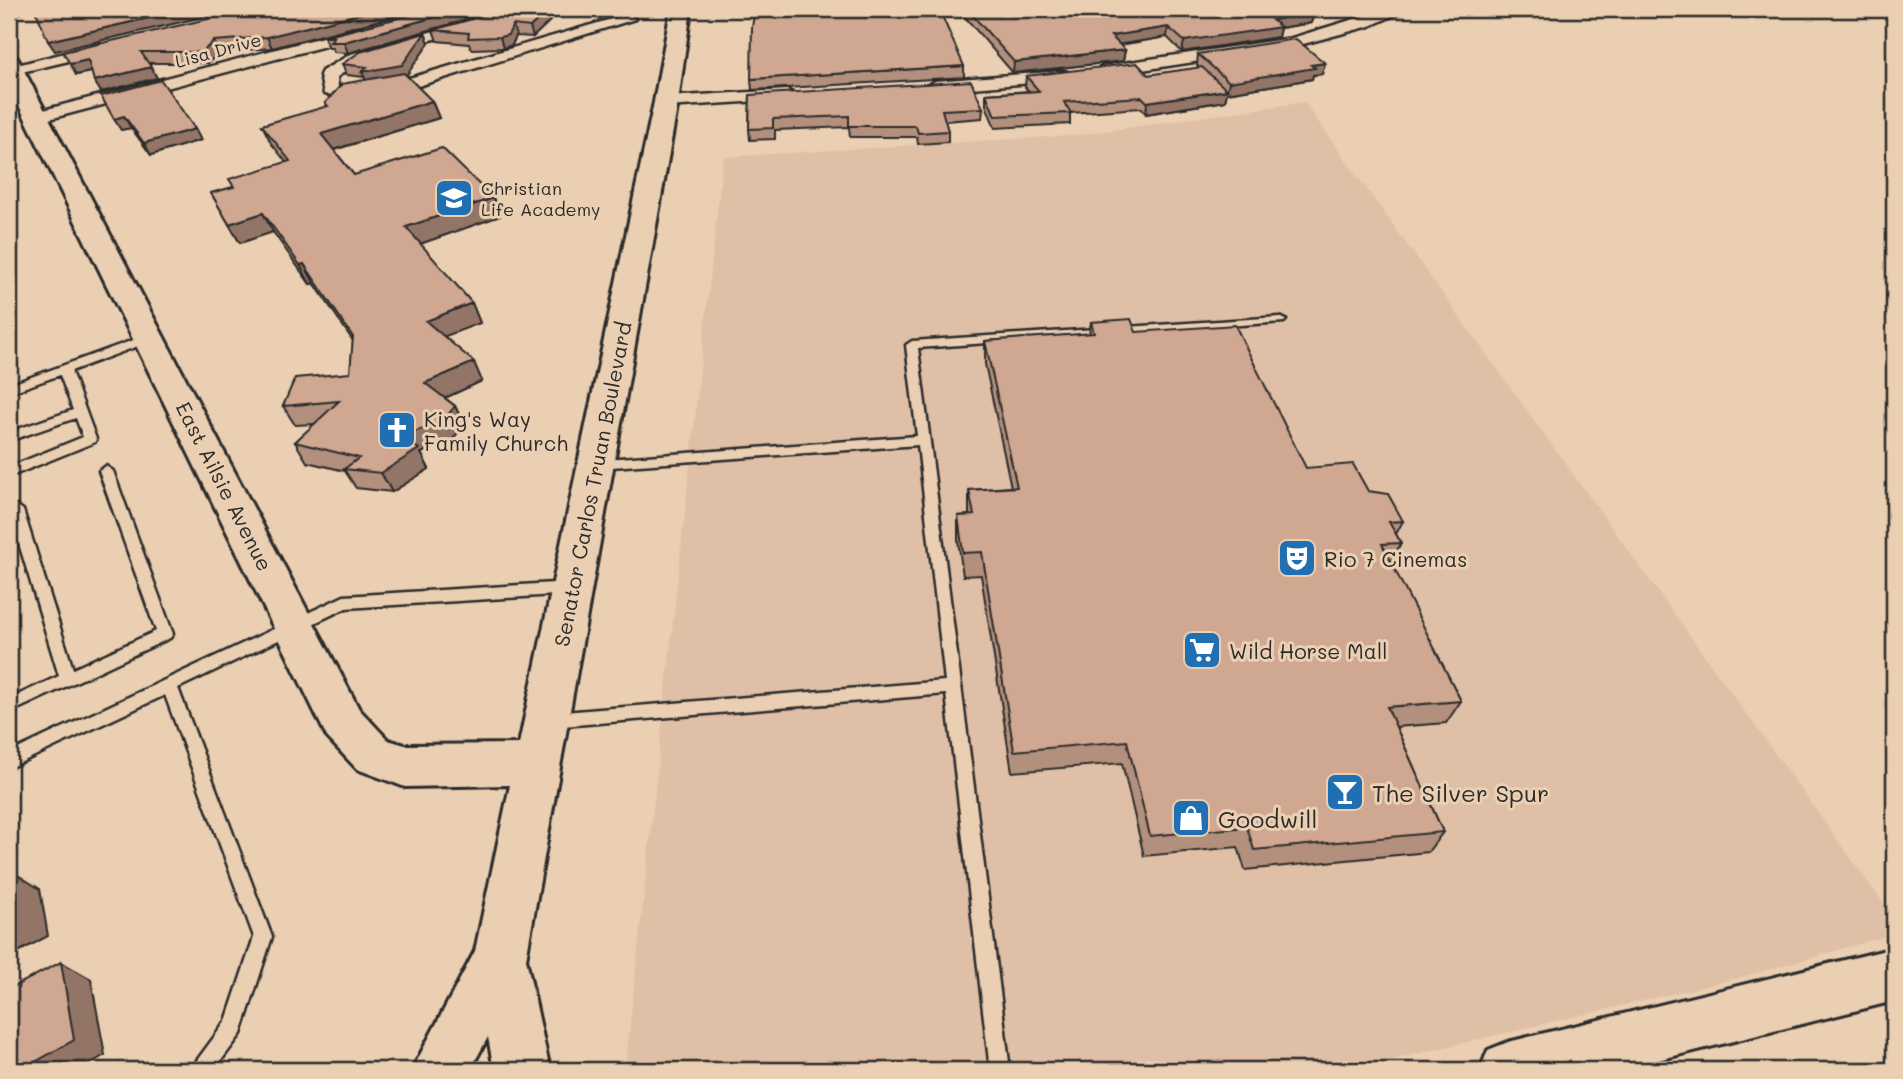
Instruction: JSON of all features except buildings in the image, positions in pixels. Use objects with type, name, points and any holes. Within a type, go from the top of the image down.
[{"type":"street","points":[[9,11],[21,9]]},
{"type":"street","points":[[529,9],[358,57],[328,75],[330,90],[349,94],[415,82],[628,19]]},
{"type":"street","name":"Senator Carlos Truan Boulevard","points":[[440,1070],[500,959],[666,102],[681,9]]},
{"type":"street","points":[[921,87],[1081,75],[1285,44],[1329,34],[1400,9]]},
{"type":"street","name":"Lisa Drive","points":[[38,117],[383,26]]},
{"type":"street","points":[[11,67],[120,45]]},
{"type":"street","name":"East Ailsie Avenue","points":[[11,67],[343,723],[373,755],[405,766],[538,764]]},
{"type":"street","points":[[666,102],[799,95]]},
{"type":"street","name":"Senator Carlos Truan Boulevard","points":[[500,959],[522,1070]]},
{"type":"street","points":[[1508,1070],[1894,974]]},
{"type":"lane","points":[[999,1070],[912,345],[1280,320]]},
{"type":"lane","points":[[9,389],[150,338]]},
{"type":"lane","points":[[9,472],[90,439],[64,369]]},
{"type":"lane","points":[[9,437],[80,412]]},
{"type":"lane","points":[[596,463],[924,440]]},
{"type":"lane","points":[[9,705],[165,634],[106,471]]},
{"type":"lane","points":[[9,513],[16,510],[68,678]]},
{"type":"lane","points":[[9,761],[344,602],[572,588]]},
{"type":"lane","points":[[169,685],[264,937],[234,1027],[202,1070]]},
{"type":"lane","points":[[546,720],[953,687]]},
{"type":"shaded area","points":[[1304,102],[1894,918],[1894,934],[1739,978],[1348,1070],[625,1070],[723,157],[1078,135]]},
{"type":"place","name":"Christian Life Academy","points":[[454,198]]},
{"type":"place","name":"King's Way Family Church","points":[[397,430]]},
{"type":"place","name":"Rio 7 Cinemas","points":[[1297,558]]},
{"type":"place","name":"Wild Horse Mall","points":[[1202,650]]},
{"type":"place","name":"The Silver Spur","points":[[1345,792]]},
{"type":"place","name":"Goodwill","points":[[1191,818]]}]
